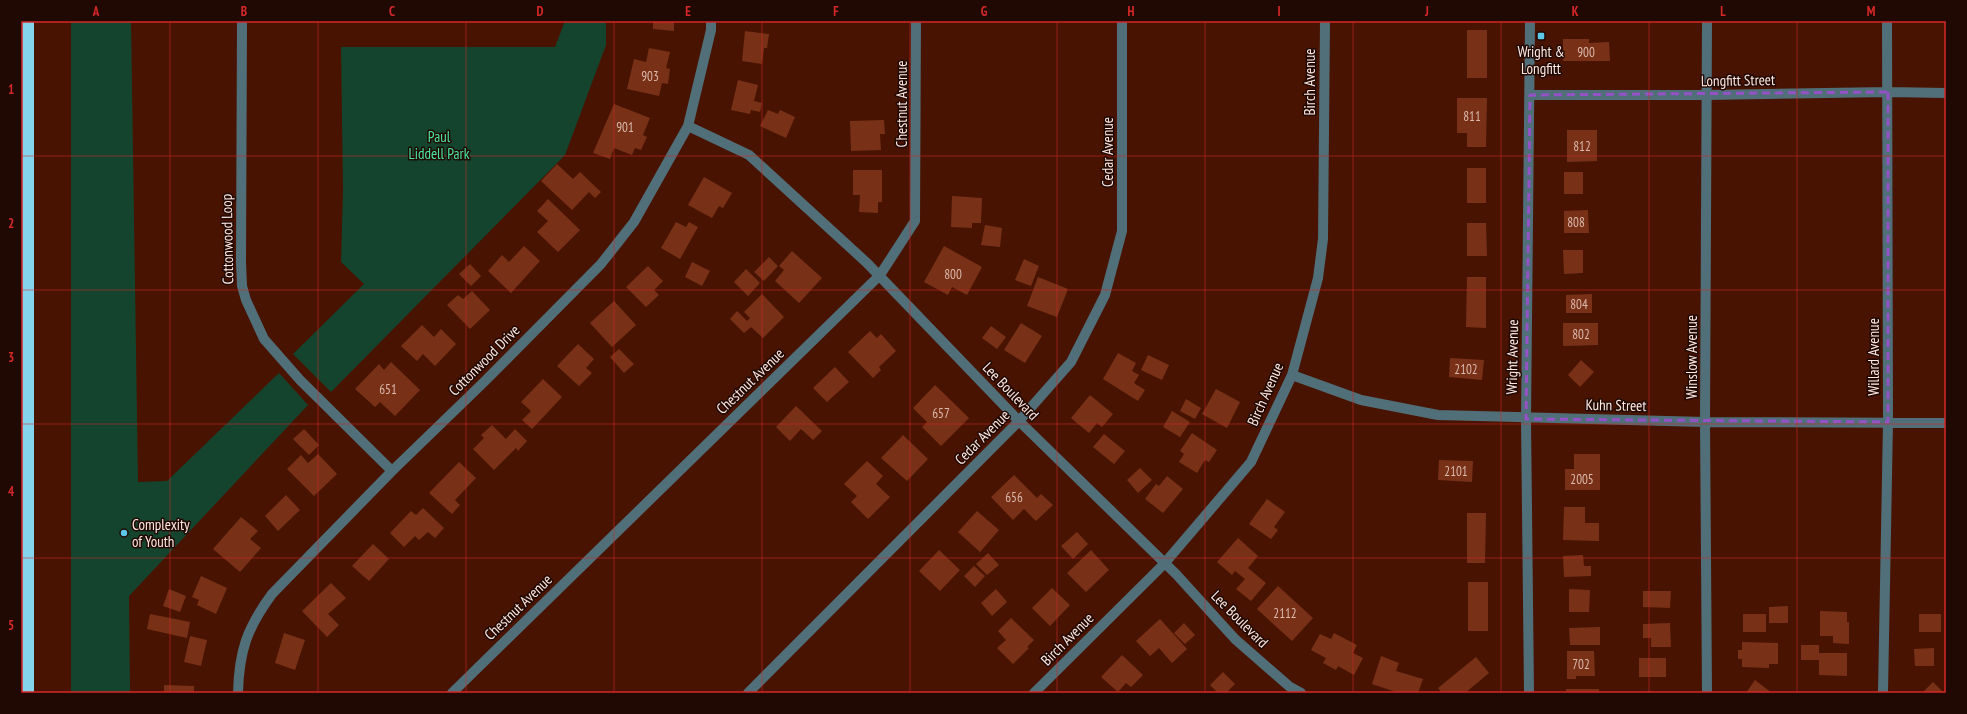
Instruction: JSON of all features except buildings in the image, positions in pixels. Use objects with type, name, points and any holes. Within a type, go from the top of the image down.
[{"type":"highway","points":[[28,21],[28,693]]},
{"type":"street","name":"Cottonwood Loop","points":[[242,21],[241,262],[242,286],[246,300],[264,339],[289,368],[392,471]]},
{"type":"street","name":"Cottonwood Drive","points":[[238,693],[238,665],[245,641],[256,616],[272,594],[392,471],[601,264],[634,222],[688,126],[712,21]]},
{"type":"street","name":"Chestnut Avenue","points":[[452,693],[880,276],[915,221],[916,21]]},
{"type":"street","name":"Cedar Avenue","points":[[748,693],[1019,421],[1071,362],[1106,295],[1122,231],[1122,21]]},
{"type":"street","name":"Birch Avenue","points":[[1034,693],[1164,564],[1251,462],[1292,375],[1318,278],[1323,239],[1325,21]]},
{"type":"street","name":"Wright Avenue","points":[[1529,693],[1526,419],[1530,21]]},
{"type":"street","name":"Winslow Avenue","points":[[1707,21],[1705,422],[1707,693]]},
{"type":"street","name":"Willard Avenue","points":[[1883,693],[1888,422],[1887,21]]},
{"type":"street","name":"Longfitt Street","points":[[1530,95],[1707,95],[1888,92],[1946,93]]},
{"type":"street","name":"Lee Boulevard","points":[[688,126],[749,155],[880,276],[1019,421],[1164,564],[1236,639],[1290,687],[1301,693]]},
{"type":"street","name":"Kuhn Street","points":[[1292,375],[1361,400],[1438,415],[1526,419],[1705,422],[1946,423]]},
{"type":"highlighted area","points":[[1888,92],[1888,422],[1526,419],[1530,95]]},
{"type":"green space","points":[[71,21],[131,21],[138,482],[167,481],[279,373],[308,405],[129,596],[130,693],[71,693]]},
{"type":"green space","name":"Paul Liddell Park","points":[[565,21],[606,21],[606,45],[565,155],[331,392],[293,354],[364,284],[341,262],[343,190],[341,47],[555,47]]},
{"type":"place","name":"Wright & Longfitt","points":[[1541,36]]},
{"type":"place","name":"Complexity of Youth","points":[[124,533]]}]
